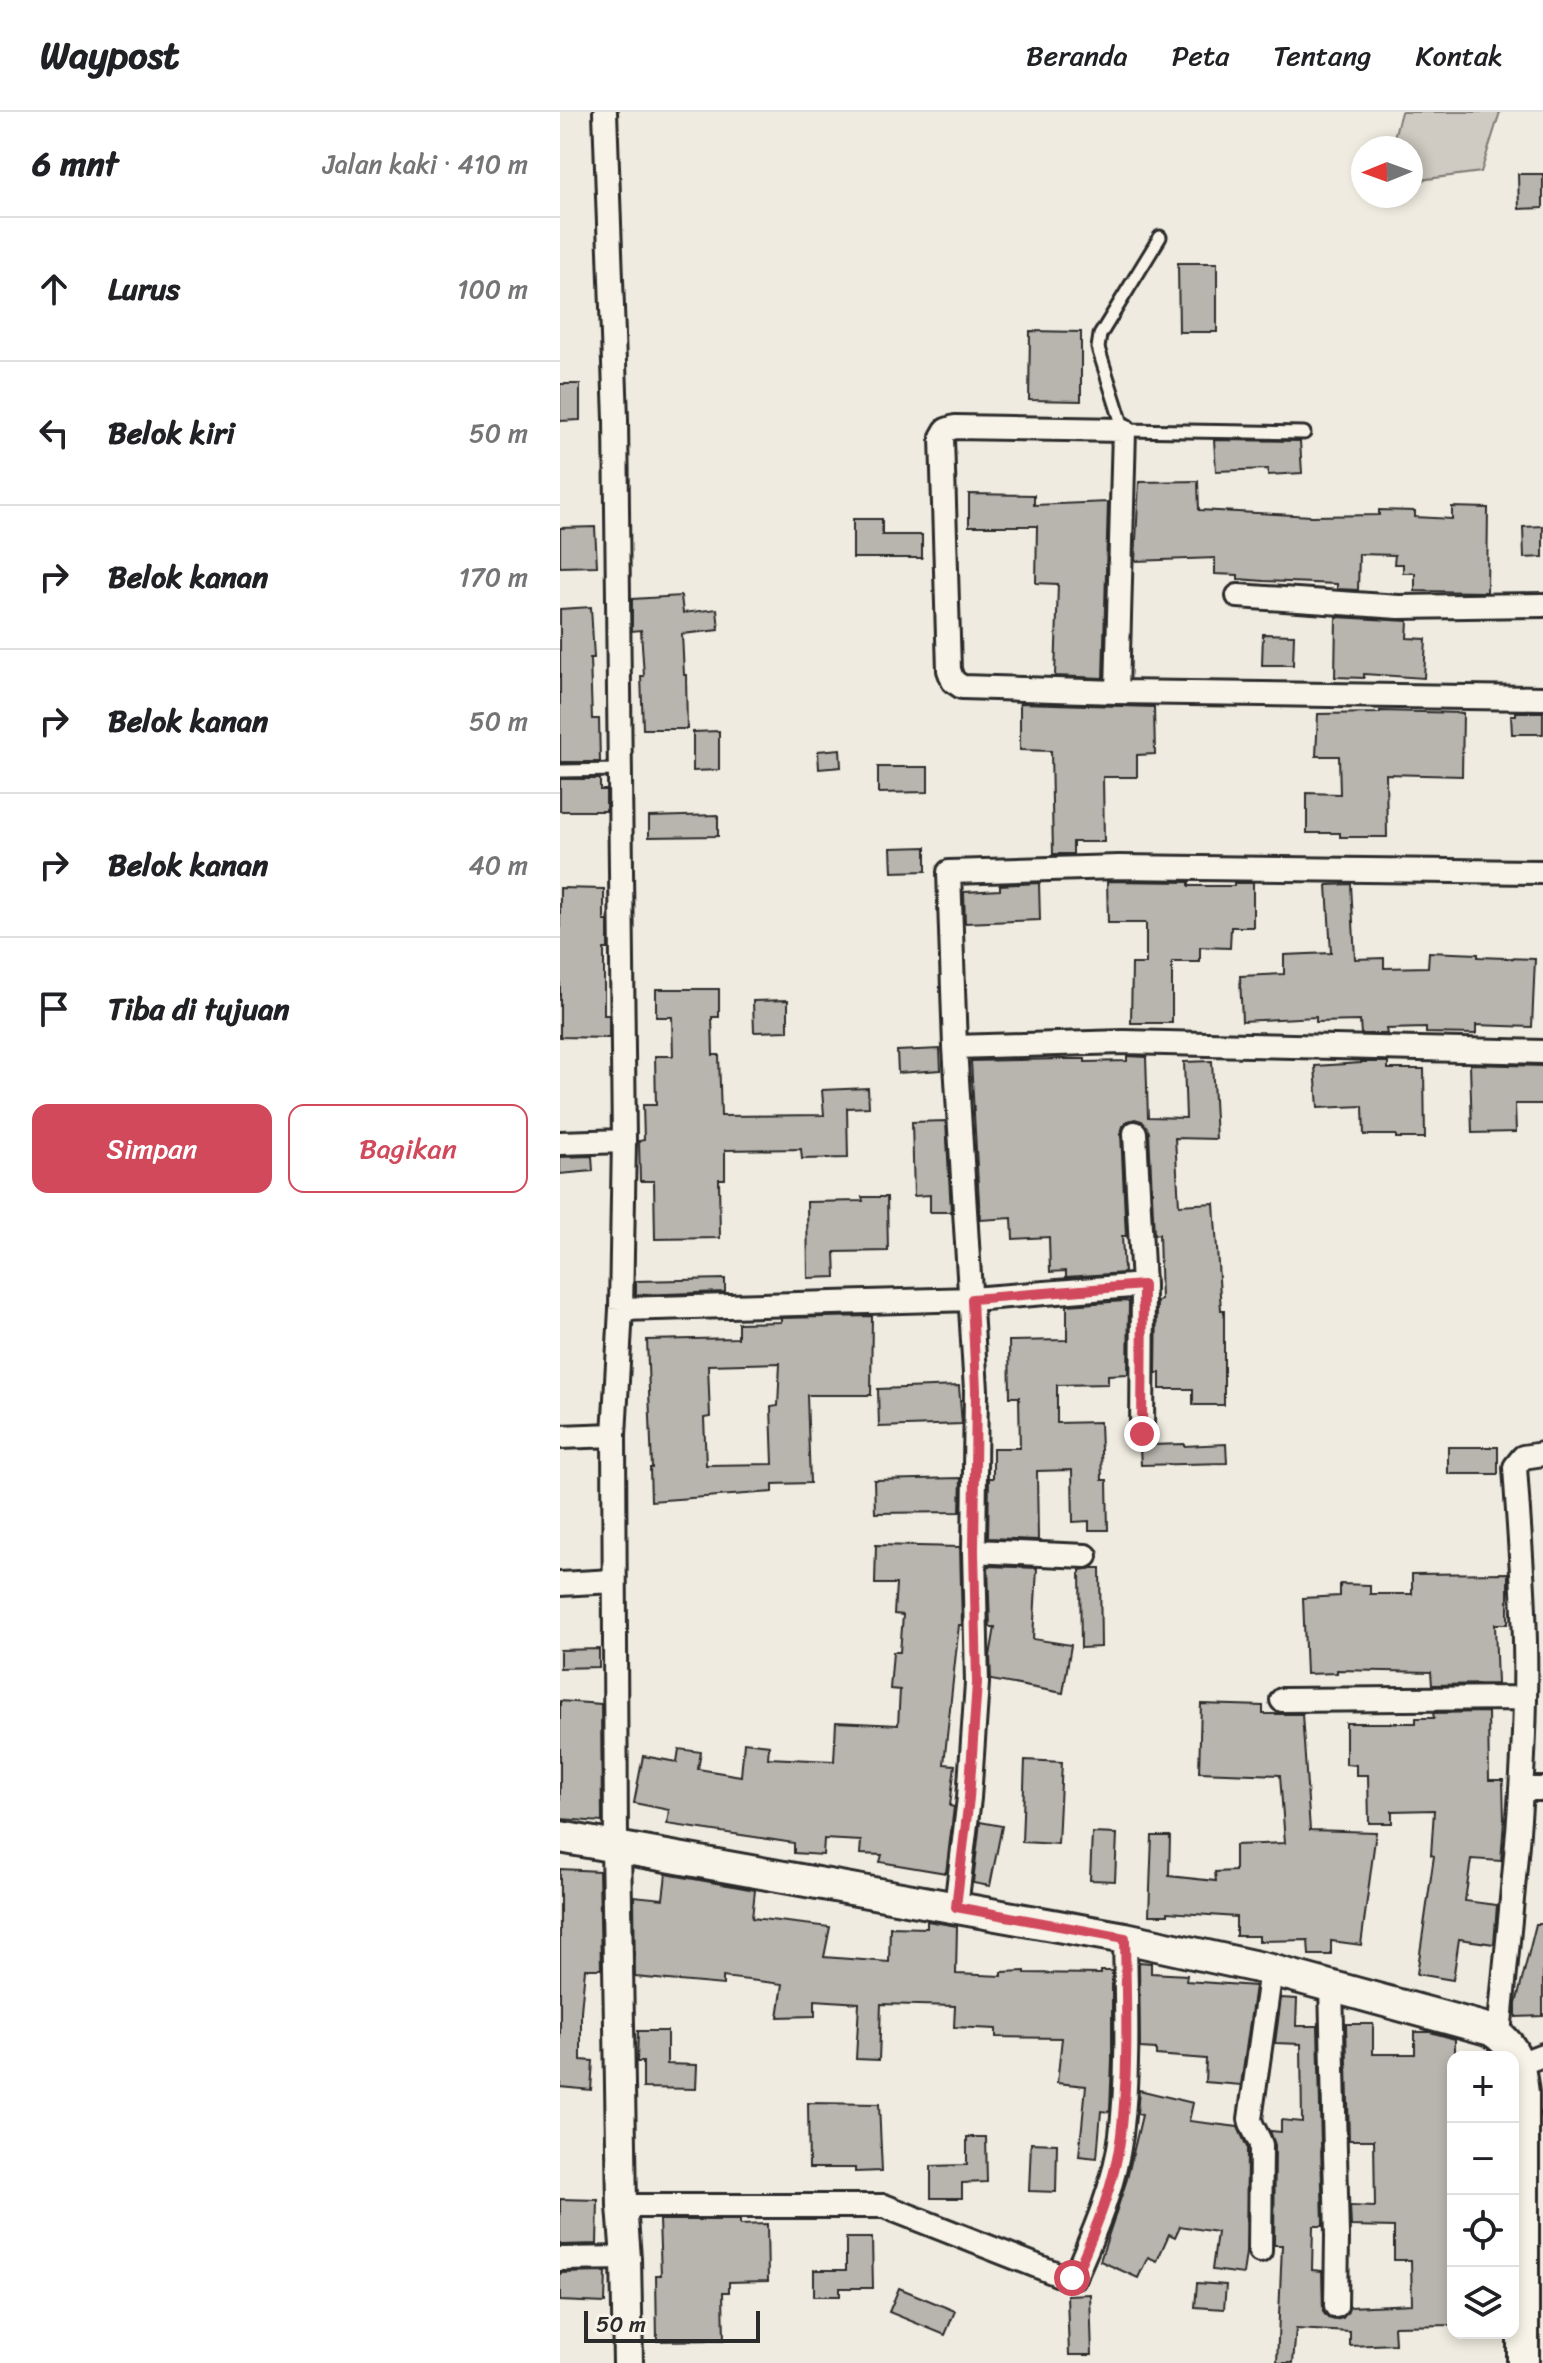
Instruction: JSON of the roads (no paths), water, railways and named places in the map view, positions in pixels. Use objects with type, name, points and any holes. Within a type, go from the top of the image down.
[{"type":"main road","points":[[560,1837],[1125,1938],[1331,1985],[1480,2025],[1499,2035],[1531,2060],[1523,2093],[1523,2363]]},
{"type":"street","points":[[605,112],[616,419],[624,1141],[621,1309],[614,1435],[613,1581],[622,2206],[628,2363]]},
{"type":"street","points":[[1117,692],[1124,430],[955,427],[946,430],[942,437],[949,670],[953,681],[962,687],[1117,692],[1543,698]]},
{"type":"street","points":[[1238,596],[1399,607],[1543,605]]},
{"type":"street","points":[[956,1907],[969,1798],[977,1683],[974,1551],[976,1390],[948,874],[952,870],[1119,867],[1543,872]]},
{"type":"street","points":[[955,1047],[1124,1042],[1543,1052]]},
{"type":"street","points":[[1135,1133],[1143,1285],[1142,1434]]},
{"type":"street","points":[[560,1143],[624,1141]]},
{"type":"street","points":[[621,1309],[972,1299],[1143,1285]]},
{"type":"street","points":[[560,1437],[614,1435]]},
{"type":"street","points":[[1499,2035],[1532,1789],[1525,1698],[1534,1618],[1515,1467],[1523,1457],[1543,1454]]},
{"type":"street","points":[[974,1551],[1086,1556]]},
{"type":"street","points":[[560,1584],[613,1581]]},
{"type":"street","points":[[1282,1700],[1525,1698]]},
{"type":"street","points":[[622,2206],[884,2206],[1072,2278],[1088,2248],[1108,2193],[1121,2138],[1126,2074],[1125,1938]]},
{"type":"street","points":[[1260,2251],[1261,2145],[1250,2119],[1271,1970]]},
{"type":"street","points":[[1331,1985],[1336,2306]]},
{"type":"street","points":[[560,2259],[626,2258]]},
{"type":"lane","points":[[1160,237],[1100,335],[1098,348],[1124,430],[1304,433]]},
{"type":"lane","points":[[560,771],[620,770]]}]
